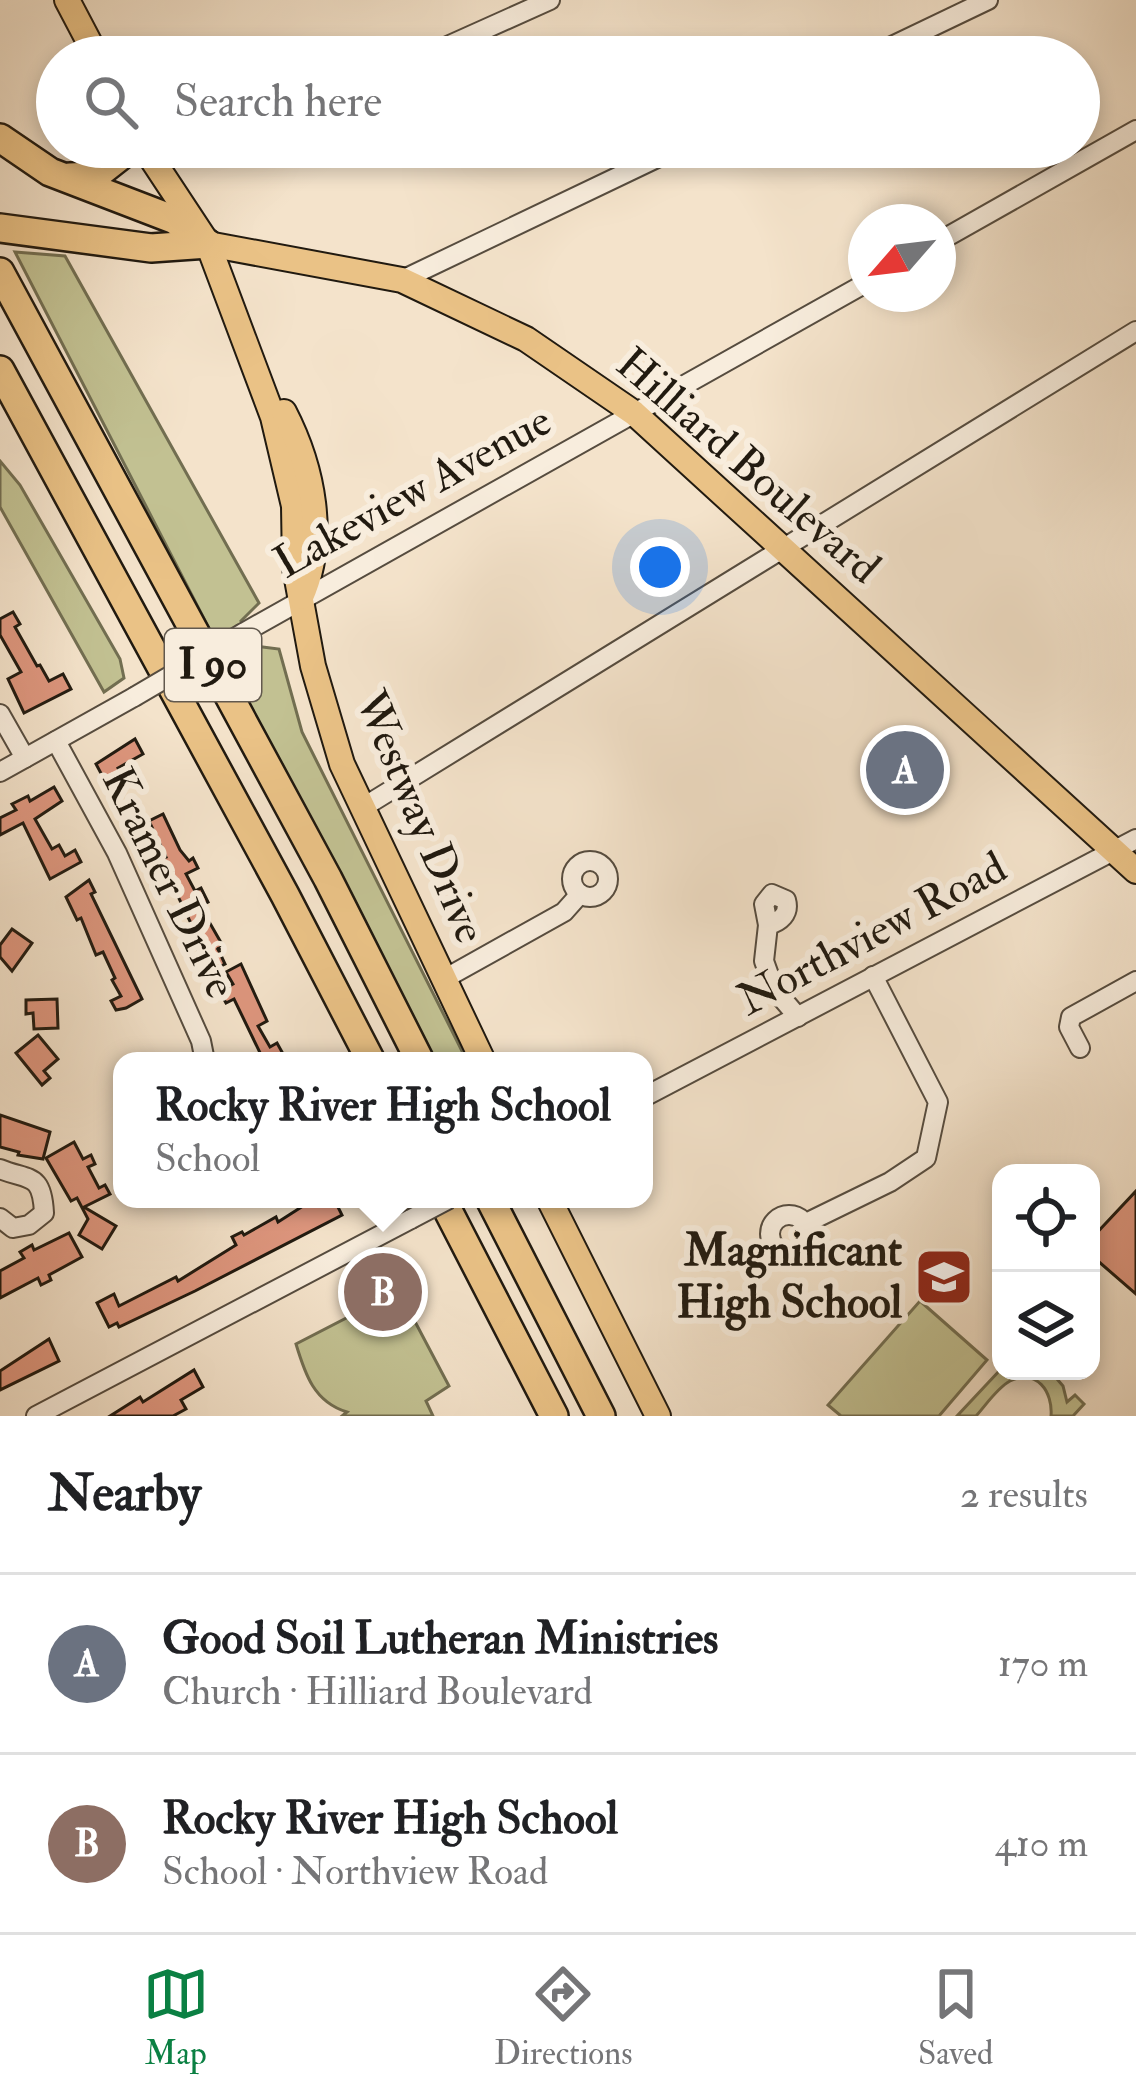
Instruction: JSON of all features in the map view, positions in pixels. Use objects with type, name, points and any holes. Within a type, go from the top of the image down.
[{"type":"highway","points":[[0,138],[36,161]]},
{"type":"highway","points":[[46,168],[176,220],[208,244]]},
{"type":"highway","points":[[54,173],[95,176],[105,168]]},
{"type":"highway","points":[[0,228],[151,248],[208,244]]},
{"type":"highway","name":"I 90","points":[[0,272],[328,879],[415,1052]]},
{"type":"highway","name":"I 90","points":[[0,370],[366,1052]]},
{"type":"highway","points":[[450,1208],[554,1416]]},
{"type":"highway","points":[[495,1208],[601,1416]]},
{"type":"main road","points":[[67,0],[86,36]]},
{"type":"main road","points":[[158,168],[208,244]]},
{"type":"main road","name":"Hilliard Boulevard","points":[[208,244],[402,280],[526,339],[634,413],[1125,845],[1136,871]]},
{"type":"main road","name":"Westway Drive","points":[[208,244],[286,460],[300,600],[342,764],[479,1052]]},
{"type":"main road","points":[[554,1208],[658,1416]]},
{"type":"street","points":[[470,36],[550,0]]},
{"type":"street","points":[[913,36],[988,0]]},
{"type":"street","points":[[1100,150],[1136,130]]},
{"type":"street","points":[[402,280],[636,168]]},
{"type":"street","points":[[956,232],[1069,168]]},
{"type":"street","name":"Lakeview Avenue","points":[[0,772],[848,293]]},
{"type":"street","points":[[362,808],[1136,332]]},
{"type":"street","points":[[0,714],[25,758]]},
{"type":"street","name":"Kramer Drive","points":[[56,741],[117,853],[203,1052]]},
{"type":"street","name":"Northview Road","points":[[653,1092],[1125,845]]},
{"type":"street","points":[[444,979],[564,912],[580,894]]},
{"type":"street","points":[[768,925],[764,962],[768,976],[798,1017]]},
{"type":"street","points":[[804,1224],[890,1182],[926,1158],[938,1102],[873,976]]},
{"type":"street","points":[[1080,1048],[1069,1027],[1071,1017],[1136,981]]},
{"type":"street","points":[[0,1218],[13,1228],[29,1225],[44,1213],[44,1194],[35,1180],[22,1172],[4,1177]]},
{"type":"street","points":[[36,1416],[430,1208]]},
{"type":"shaded area","points":[[15,252],[65,256],[259,603],[241,621],[255,646],[279,649],[302,732],[462,1052],[427,1052]]},
{"type":"shaded area","points":[[0,461],[20,485],[120,659],[124,678],[104,692],[0,507]]},
{"type":"shaded area","points":[[393,1294],[403,1299],[449,1386],[426,1401],[433,1416],[342,1416],[347,1412],[326,1401],[312,1386],[296,1344]]},
{"type":"shaded area","points":[[920,1301],[987,1360],[939,1416],[841,1416],[828,1405]]},
{"type":"shaded area","points":[[992,1379],[1013,1380],[976,1416],[957,1416]]},
{"type":"shaded area","points":[[1035,1380],[1058,1380],[1067,1402],[1075,1395],[1084,1404],[1073,1416],[1051,1416]]},
{"type":"building","points":[[13,612],[20,624],[15,627],[37,666],[49,681],[63,674],[71,689],[24,713],[8,679],[21,672],[0,635],[0,619]]},
{"type":"building","points":[[135,739],[143,754],[118,768],[125,781],[116,787],[109,776],[104,779],[96,764]]},
{"type":"building","points":[[54,787],[62,801],[35,819],[52,849],[59,845],[65,856],[75,850],[81,862],[50,879],[23,823],[0,835],[0,818],[16,810],[12,804],[28,796],[30,801]]},
{"type":"building","points":[[163,814],[180,850],[198,868],[186,874],[195,891],[201,888],[208,902],[200,906],[223,946],[218,949],[225,964],[212,970],[193,943],[199,940],[160,859],[166,857],[149,821]]},
{"type":"building","points":[[89,880],[95,892],[91,894],[142,999],[126,1008],[116,1010],[111,1001],[121,996],[115,978],[103,952],[96,955],[81,918],[77,920],[66,897]]},
{"type":"building","points":[[12,929],[32,943],[12,971],[0,957],[0,945]]},
{"type":"building","points":[[241,964],[267,1021],[258,1026],[270,1047],[277,1043],[282,1052],[260,1052],[234,999],[226,1003],[220,992],[233,984],[226,972]]},
{"type":"building","points":[[57,999],[58,1028],[34,1029],[33,1013],[26,1014],[26,1000]]},
{"type":"building","points":[[38,1035],[58,1059],[44,1071],[50,1078],[42,1085],[16,1053]]},
{"type":"building","points":[[0,1115],[50,1132],[43,1159],[0,1147]]},
{"type":"building","points":[[74,1142],[83,1159],[91,1155],[95,1164],[88,1167],[99,1188],[105,1185],[110,1194],[84,1207],[116,1226],[102,1249],[79,1235],[88,1219],[77,1198],[71,1201],[46,1158]]},
{"type":"building","points":[[1136,1191],[1136,1294],[1100,1263],[1100,1229]]},
{"type":"building","points":[[300,1208],[338,1208],[342,1215],[195,1291],[119,1327],[117,1323],[109,1327],[97,1303],[114,1294],[119,1306],[176,1277],[178,1281],[236,1245],[232,1237],[276,1217],[278,1222]]},
{"type":"building","points":[[69,1233],[82,1257],[49,1275],[51,1280],[41,1285],[38,1278],[0,1298],[0,1271],[24,1258],[20,1252]]},
{"type":"building","points":[[49,1339],[59,1361],[0,1390],[0,1371]]},
{"type":"building","points":[[194,1370],[203,1387],[181,1400],[186,1409],[173,1416],[110,1416],[140,1397],[143,1402]]},
{"type":"place","name":"Good Soil Lutheran Ministries","points":[[905,770]]},
{"type":"place","name":"Magnificant High School","points":[[944,1277]]},
{"type":"place","name":"Rocky River High School","points":[[383,1292]]}]
